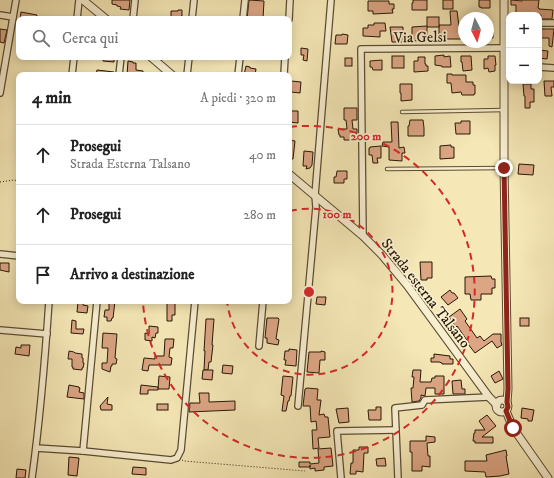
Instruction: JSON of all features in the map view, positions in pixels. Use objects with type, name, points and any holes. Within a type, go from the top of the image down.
[{"type":"street","points":[[0,92],[16,0]]},
{"type":"street","points":[[77,16],[79,0]]},
{"type":"street","points":[[83,0],[102,16]]},
{"type":"street","points":[[133,16],[135,0]]},
{"type":"street","points":[[192,16],[194,0]]},
{"type":"street","points":[[243,16],[245,0]]},
{"type":"street","points":[[289,16],[290,0]]},
{"type":"street","points":[[298,406],[316,207],[315,195],[331,0]]},
{"type":"street","points":[[504,0],[506,22],[504,48],[506,59]]},
{"type":"street","points":[[0,15],[13,17]]},
{"type":"street","points":[[542,23],[554,23]]},
{"type":"street","name":"Via Gelsi","points":[[363,236],[361,49],[504,48]]},
{"type":"street","points":[[72,72],[74,60]]},
{"type":"street","points":[[119,72],[121,60]]},
{"type":"street","points":[[154,60],[168,72]]},
{"type":"street","points":[[187,72],[189,60]]},
{"type":"street","points":[[238,72],[240,60]]},
{"type":"street","points":[[284,72],[285,60]]},
{"type":"street","points":[[542,67],[554,68]]},
{"type":"street","points":[[506,79],[504,110],[508,389],[508,407],[506,411],[513,428],[548,478]]},
{"type":"street","name":"Strada esterna Talsano","points":[[292,176],[363,236],[382,255],[407,285],[489,397],[497,405]]},
{"type":"street","points":[[0,254],[16,256]]},
{"type":"street","points":[[32,478],[49,304]]},
{"type":"street","points":[[83,452],[98,304]]},
{"type":"street","points":[[36,448],[171,460],[177,458],[181,450],[195,304]]},
{"type":"street","points":[[259,346],[263,304]]},
{"type":"street","points":[[0,330],[47,334]]},
{"type":"street","points":[[398,478],[395,408],[422,405],[425,400],[489,397]]},
{"type":"street","points":[[506,411],[503,412],[498,410],[497,405],[501,401],[507,402]]},
{"type":"street","points":[[341,478],[337,431],[396,430]]},
{"type":"lane","points":[[402,112],[504,110]]},
{"type":"lane","points":[[386,169],[504,168]]},
{"type":"path","points":[[0,182],[16,180]]},
{"type":"path","points":[[177,458],[184,461],[305,471]]},
{"type":"building","points":[[112,0],[130,0],[129,10],[120,9],[121,7],[112,4]]},
{"type":"building","points":[[249,0],[264,1],[263,16],[247,16]]},
{"type":"building","points":[[413,0],[427,0],[427,10],[412,10]]},
{"type":"building","points":[[443,0],[453,0],[453,9],[443,9]]},
{"type":"building","points":[[479,0],[490,0],[490,8],[479,7]]},
{"type":"building","points":[[511,0],[539,0],[539,9],[553,10],[552,19],[542,19],[542,12],[516,12],[516,5],[511,5]]},
{"type":"building","points":[[368,1],[389,1],[389,4],[394,4],[394,9],[392,9],[393,13],[373,14],[373,11],[368,11]]},
{"type":"building","points":[[182,10],[182,16],[171,16],[171,11]]},
{"type":"building","points":[[450,11],[457,11],[458,39],[439,39],[439,25],[451,25]]},
{"type":"building","points":[[21,12],[37,15],[37,16],[20,16]]},
{"type":"building","points":[[427,17],[439,17],[439,27],[427,27]]},
{"type":"building","points":[[374,23],[385,23],[386,31],[380,31],[380,37],[363,36],[363,28],[368,28],[368,25],[374,25]]},
{"type":"building","points":[[427,26],[427,40],[412,41],[412,27]]},
{"type":"building","points":[[390,27],[403,27],[403,42],[392,42]]},
{"type":"building","points":[[0,29],[7,30],[4,43],[0,42]]},
{"type":"building","points":[[542,29],[554,29],[552,47],[549,46],[549,38],[542,38]]},
{"type":"building","points":[[336,35],[348,35],[347,44],[335,44]]},
{"type":"building","points":[[301,48],[308,49],[307,61],[303,60],[304,55],[301,55]]},
{"type":"building","points":[[542,50],[548,51],[547,59],[542,58]]},
{"type":"building","points":[[444,55],[444,57],[450,56],[451,67],[435,65],[435,56]]},
{"type":"building","points":[[392,56],[404,56],[404,68],[392,68]]},
{"type":"building","points":[[461,56],[471,56],[472,70],[463,71]]},
{"type":"building","points":[[488,56],[495,56],[495,71],[489,72],[488,68],[484,69],[484,59],[488,59]]},
{"type":"building","points":[[418,57],[425,57],[425,64],[428,66],[428,71],[414,72],[414,61],[418,61]]},
{"type":"building","points":[[345,58],[352,58],[352,66],[345,66]]},
{"type":"building","points":[[114,60],[114,62],[103,61]]},
{"type":"building","points":[[382,60],[382,70],[373,70],[372,67],[370,67],[370,61]]},
{"type":"building","points":[[128,61],[136,63],[136,70],[143,71],[143,72],[127,72]]},
{"type":"building","points":[[246,66],[256,69],[256,72],[245,72]]},
{"type":"building","points":[[97,70],[114,72],[97,72]]},
{"type":"building","points":[[447,74],[466,75],[466,82],[473,82],[473,85],[475,85],[475,94],[462,95],[461,92],[452,93],[451,83],[447,83]]},
{"type":"building","points":[[292,81],[301,82],[300,93],[292,92]]},
{"type":"building","points":[[544,81],[554,81],[554,87],[551,87],[552,96],[545,96]]},
{"type":"building","points":[[400,84],[412,84],[412,100],[401,101]]},
{"type":"building","points":[[523,84],[531,84],[531,89],[534,89],[534,102],[530,102],[530,108],[525,108]]},
{"type":"building","points":[[344,108],[357,108],[357,120],[352,120],[353,129],[357,129],[357,134],[354,134],[355,136],[351,136],[351,140],[344,140],[344,137],[340,137],[339,135],[338,129],[347,129],[346,120],[344,120]]},
{"type":"building","points":[[292,111],[298,111],[298,123],[292,122]]},
{"type":"building","points":[[410,120],[423,120],[424,136],[408,136],[408,126]]},
{"type":"building","points":[[461,121],[470,121],[470,134],[456,134],[455,123],[461,123]]},
{"type":"building","points":[[391,122],[398,122],[399,148],[404,147],[405,153],[402,153],[402,161],[389,160],[389,147],[382,146],[383,142],[392,142]]},
{"type":"building","points":[[292,140],[295,141],[292,159]]},
{"type":"building","points":[[451,145],[451,147],[454,147],[454,158],[440,159],[440,146]]},
{"type":"building","points":[[381,146],[381,158],[377,158],[378,163],[373,163],[372,155],[369,155],[369,148]]},
{"type":"building","points":[[304,151],[313,152],[312,165],[310,168],[306,169],[307,166],[303,166]]},
{"type":"building","points":[[519,164],[534,165],[533,175],[518,174]]},
{"type":"building","points":[[337,171],[347,171],[347,179],[344,179],[344,183],[334,183],[334,177],[336,177]]},
{"type":"building","points":[[420,262],[432,262],[432,278],[421,280]]},
{"type":"building","points":[[0,263],[9,263],[9,272],[0,270]]},
{"type":"building","points":[[491,276],[492,279],[495,279],[495,288],[492,288],[492,294],[481,294],[481,300],[471,300],[470,294],[465,294],[465,277]]},
{"type":"building","points":[[450,290],[458,298],[448,305],[441,297]]},
{"type":"building","points":[[317,297],[326,297],[325,305],[316,304]]},
{"type":"building","points":[[78,304],[88,306],[87,313],[77,312]]},
{"type":"building","points":[[109,304],[115,304],[113,318],[111,321],[107,321],[107,317],[104,317],[105,310],[109,310]]},
{"type":"building","points":[[167,304],[175,304],[175,315],[172,315],[172,321],[167,321]]},
{"type":"building","points":[[460,309],[467,319],[465,321],[477,338],[480,336],[484,341],[493,334],[501,334],[502,345],[497,348],[492,341],[475,353],[457,326],[456,327],[449,317]]},
{"type":"building","points":[[267,318],[279,319],[276,339],[279,340],[278,345],[267,343],[267,338],[265,338]]},
{"type":"building","points":[[520,318],[529,318],[529,326],[520,326]]},
{"type":"building","points":[[206,319],[214,319],[213,345],[211,362],[209,362],[208,370],[204,370],[204,351]]},
{"type":"building","points":[[72,320],[76,321],[76,329],[84,329],[83,334],[71,333]]},
{"type":"building","points":[[149,326],[158,327],[158,333],[156,333],[155,338],[152,337],[152,341],[145,340],[145,333],[149,334]]},
{"type":"building","points":[[103,333],[117,334],[115,358],[117,359],[116,364],[112,364],[110,372],[102,369],[102,363],[107,363],[108,348],[102,348]]},
{"type":"building","points":[[165,339],[174,339],[173,348],[170,348],[169,357],[172,358],[171,365],[149,365],[148,371],[142,370],[144,358],[155,359],[155,356],[164,356]]},
{"type":"building","points":[[21,345],[30,345],[29,356],[15,354],[16,347],[21,348]]},
{"type":"building","points":[[289,349],[297,350],[296,366],[285,365],[285,351],[289,351]]},
{"type":"building","points":[[69,351],[82,354],[84,363],[82,370],[73,369],[72,359],[68,359]]},
{"type":"building","points":[[309,352],[325,352],[325,360],[320,360],[319,373],[307,372]]},
{"type":"building","points":[[434,354],[450,356],[450,359],[453,359],[453,364],[431,362],[431,358],[434,358]]},
{"type":"building","points":[[223,365],[233,366],[232,374],[222,373]]},
{"type":"building","points":[[203,370],[213,370],[212,380],[202,379]]},
{"type":"building","points":[[413,370],[421,370],[420,382],[431,382],[432,378],[435,378],[435,376],[444,376],[444,394],[435,394],[435,388],[426,388],[425,396],[421,395],[419,401],[412,402],[411,388],[413,388]]},
{"type":"building","points":[[499,371],[503,379],[495,383],[491,376]]},
{"type":"building","points":[[159,376],[170,377],[169,389],[158,389]]},
{"type":"building","points":[[283,376],[293,377],[291,396],[288,401],[286,411],[282,411],[284,396],[281,395]]},
{"type":"building","points":[[461,380],[462,389],[465,389],[465,394],[453,394],[452,381]]},
{"type":"building","points":[[69,385],[79,387],[79,392],[84,393],[84,399],[67,397]]},
{"type":"building","points":[[141,385],[158,387],[158,390],[148,390],[148,394],[140,394]]},
{"type":"building","points":[[305,389],[318,389],[317,400],[321,400],[319,415],[324,414],[325,417],[328,417],[330,437],[318,438],[319,448],[313,449],[312,430],[317,430],[316,421],[311,422],[310,406],[303,406]]},
{"type":"building","points":[[199,393],[209,393],[209,402],[235,401],[235,410],[189,412],[190,403],[200,403]]},
{"type":"building","points":[[108,397],[107,404],[112,405],[112,410],[101,410],[100,406]]},
{"type":"building","points":[[157,404],[168,404],[168,410],[157,410]]},
{"type":"building","points":[[376,407],[381,407],[381,420],[369,420],[368,410],[376,410]]},
{"type":"building","points":[[348,408],[349,422],[339,423],[336,409]]},
{"type":"building","points":[[522,408],[534,410],[532,421],[521,418]]},
{"type":"building","points":[[487,415],[496,426],[482,437],[493,437],[493,443],[475,443],[475,441],[473,441],[475,430],[485,430],[479,421]]},
{"type":"building","points":[[426,436],[435,437],[435,442],[427,443],[428,456],[430,456],[430,467],[422,466],[422,471],[412,471],[412,452],[410,452],[410,441],[426,441]]},
{"type":"building","points":[[359,447],[368,447],[368,453],[364,453],[363,472],[356,471],[356,474],[350,474],[351,463],[353,463],[353,450],[359,450]]},
{"type":"building","points":[[331,448],[333,466],[324,467],[324,470],[315,471],[315,468],[310,469],[310,467],[299,467],[299,462],[310,462],[310,464],[319,463],[318,449]]},
{"type":"building","points":[[506,450],[509,474],[486,477],[485,472],[465,471],[465,461],[487,461],[486,455]]},
{"type":"building","points":[[69,457],[79,458],[77,476],[68,475]]},
{"type":"building","points":[[385,458],[386,466],[377,466],[376,459]]},
{"type":"building","points":[[133,467],[146,468],[146,475],[132,474]]},
{"type":"building","points":[[17,469],[26,470],[25,478],[16,478]]},
{"type":"route","points":[[504,168],[508,389],[508,407],[506,411],[513,428]]}]
